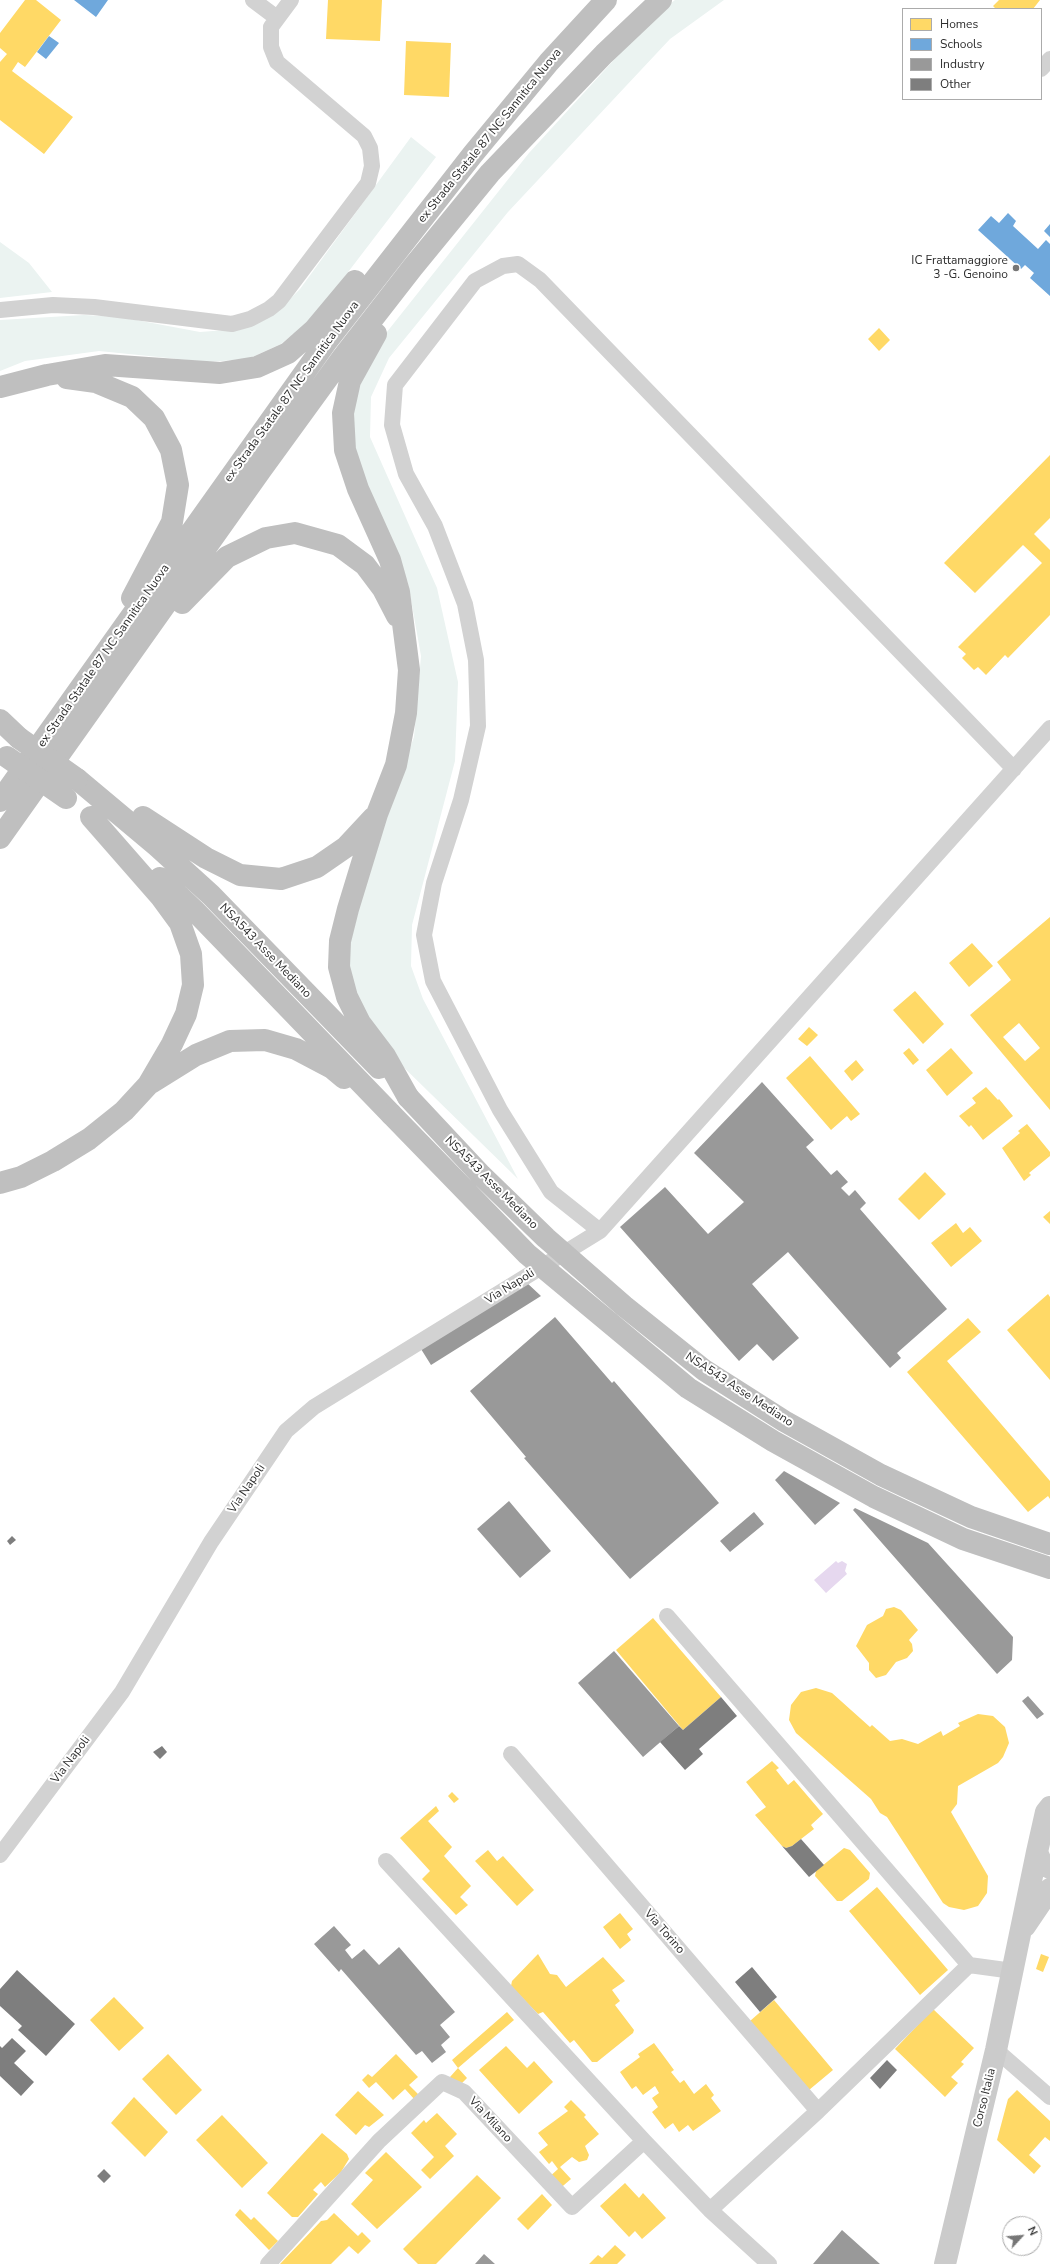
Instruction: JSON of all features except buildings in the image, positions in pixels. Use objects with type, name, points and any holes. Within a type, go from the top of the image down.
[{"type":"highway","points":[[549,62],[593,0]]},
{"type":"highway","name":"ex Strada Statale 87 NC Sannitica Nuova","points":[[0,801],[114,642],[242,458],[327,341],[473,154],[549,62],[606,0]]},
{"type":"highway","name":"ex Strada Statale 87 NC Sannitica Nuova","points":[[0,838],[275,451],[343,357],[412,267],[490,173],[604,54],[661,0]]},
{"type":"highway","points":[[0,387],[47,375],[105,365],[220,373],[257,367],[288,353],[314,330],[412,213],[473,154]]},
{"type":"highway","points":[[408,1098],[385,1056],[360,1023],[347,997],[339,967],[340,941],[348,909],[377,814],[396,765],[406,713],[409,670],[400,592],[390,560],[358,489],[346,450],[342,413],[350,381],[388,315],[412,267]]},
{"type":"highway","points":[[47,375],[96,382],[132,397],[154,418],[171,450],[178,485],[172,522],[134,592],[114,642]]},
{"type":"highway","points":[[132,654],[227,557],[266,538],[295,533],[338,545],[365,565],[383,589],[405,630]]},
{"type":"highway","points":[[0,720],[19,738]]},
{"type":"highway","name":"NSA543 Asse Mediano","points":[[0,726],[77,779],[157,846],[210,895],[481,1175],[546,1238],[624,1306],[704,1370],[784,1421],[881,1475],[971,1517],[1050,1544]]},
{"type":"highway","name":"NSA543 Asse Mediano","points":[[4,754],[66,798],[91,818],[194,910],[527,1254],[688,1388],[773,1441],[874,1497],[963,1539],[1050,1568]]},
{"type":"highway","points":[[77,779],[130,808],[206,858],[240,875],[281,879],[317,867],[346,847],[377,814]]},
{"type":"highway","points":[[0,1183],[21,1176],[53,1161],[89,1139],[124,1111],[148,1085],[172,1044],[186,1014],[193,985],[191,954],[180,923],[161,897],[91,818]]},
{"type":"highway","points":[[148,1085],[196,1055],[230,1041],[265,1040],[296,1049],[332,1068],[391,1114]]},
{"type":"street","points":[[253,0],[277,18]]},
{"type":"street","points":[[0,310],[53,305],[94,307],[136,314],[232,324],[250,319],[279,301],[368,183],[372,166],[370,148],[364,136],[277,62],[271,47],[270,27],[291,0]]},
{"type":"street","points":[[1042,68],[1050,60]]},
{"type":"street","points":[[600,1232],[551,1192],[500,1110],[433,981],[424,935],[434,883],[461,800],[478,726],[476,660],[465,604],[435,526],[406,474],[392,425],[396,385],[475,281],[503,266],[518,264],[540,280],[1014,769]]},
{"type":"street","name":"Via Napoli","points":[[0,1855],[122,1692],[211,1542],[286,1431],[314,1407],[600,1232],[1050,728]]},
{"type":"street","points":[[667,1616],[969,1965],[1013,1971]]},
{"type":"street","name":"Via Torino","points":[[511,1754],[818,2111]]},
{"type":"street","name":"Corso Italia","points":[[945,2264],[996,2050],[1022,1930],[1027,1894],[1044,1860],[1049,1805]]},
{"type":"street","points":[[386,1861],[644,2141],[710,2210],[769,2264]]},
{"type":"street","name":"Corso Italia","points":[[1022,1930],[1050,1889]]},
{"type":"street","points":[[710,2210],[818,2111],[969,1965]]},
{"type":"street","points":[[996,2050],[1050,2097]]},
{"type":"street","name":"Via Milano","points":[[268,2264],[379,2142],[442,2082],[464,2092],[572,2207],[644,2141]]},
{"type":"shaded area","points":[[675,0],[724,0],[670,39],[508,212],[389,358],[371,397],[370,437],[437,588],[458,682],[455,761],[412,925],[411,966],[423,999],[518,1179],[388,1052],[359,1007],[346,969],[348,918],[414,737],[421,656],[408,583],[367,488],[349,436],[352,397],[371,352],[529,153],[654,16]]},
{"type":"shaded area","points":[[411,137],[436,157],[313,318],[281,344],[248,359],[208,362],[99,351],[25,361],[0,371],[0,320],[84,315],[120,317],[200,332],[239,329],[279,310],[300,289]]},
{"type":"shaded area","points":[[0,242],[29,263],[52,292],[0,298]]},
{"type":"shaded area","points":[[836,1561],[838,1563],[842,1561],[847,1564],[845,1571],[847,1574],[826,1593],[814,1580]]},
{"type":"place","name":"IC Frattamaggiore 3 -G. Genoino","points":[[1016,268]]}]
